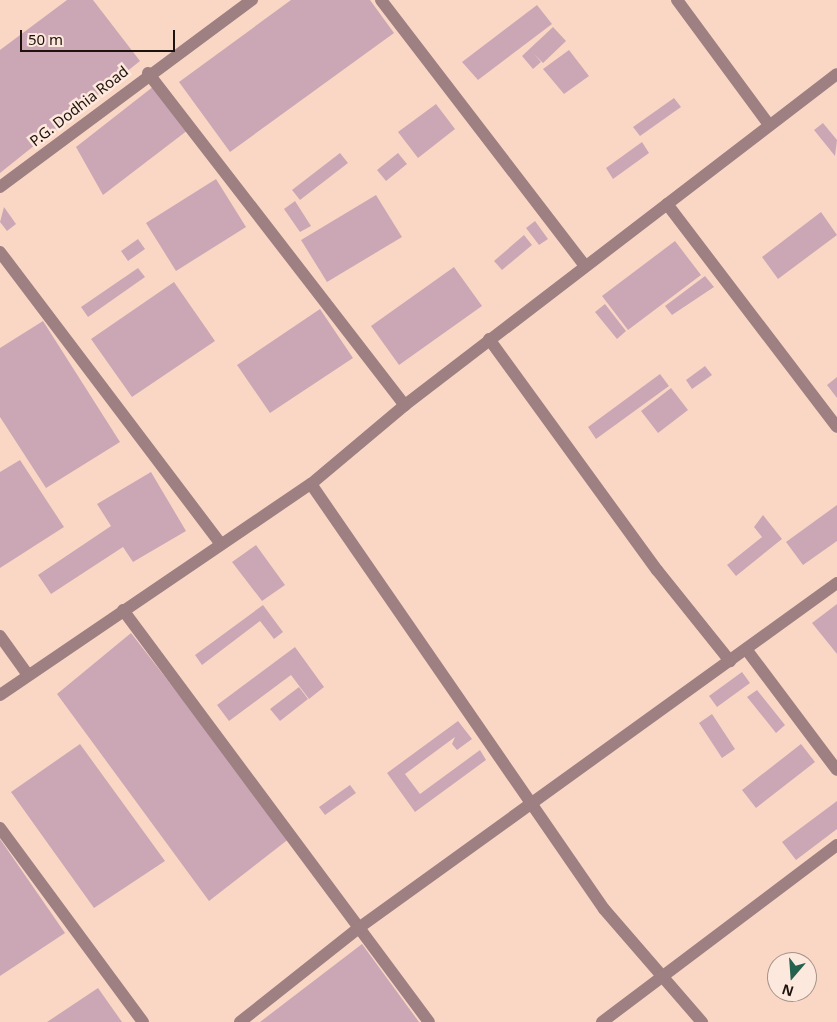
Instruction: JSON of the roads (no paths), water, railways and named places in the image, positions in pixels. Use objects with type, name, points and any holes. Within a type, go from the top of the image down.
[{"type":"street","name":"P.G. Dodhia Road","points":[[0,187],[148,73],[252,0]]},
{"type":"street","points":[[381,0],[584,266]]},
{"type":"street","points":[[677,0],[769,125]]},
{"type":"street","points":[[148,73],[405,405]]},
{"type":"street","points":[[0,695],[220,543],[311,484],[405,405],[489,339],[837,74]]},
{"type":"street","points":[[667,204],[837,427]]},
{"type":"street","points":[[0,252],[220,543]]},
{"type":"street","points":[[489,339],[657,570],[730,661]]},
{"type":"street","points":[[311,484],[535,804],[604,909],[702,1022]]},
{"type":"street","points":[[240,1022],[360,927],[535,804],[837,583]]},
{"type":"street","points":[[123,610],[429,1022]]},
{"type":"street","points":[[0,636],[28,675]]},
{"type":"street","points":[[746,649],[837,770]]},
{"type":"street","points":[[0,828],[143,1022]]},
{"type":"street","points":[[602,1022],[664,979],[837,846]]}]
